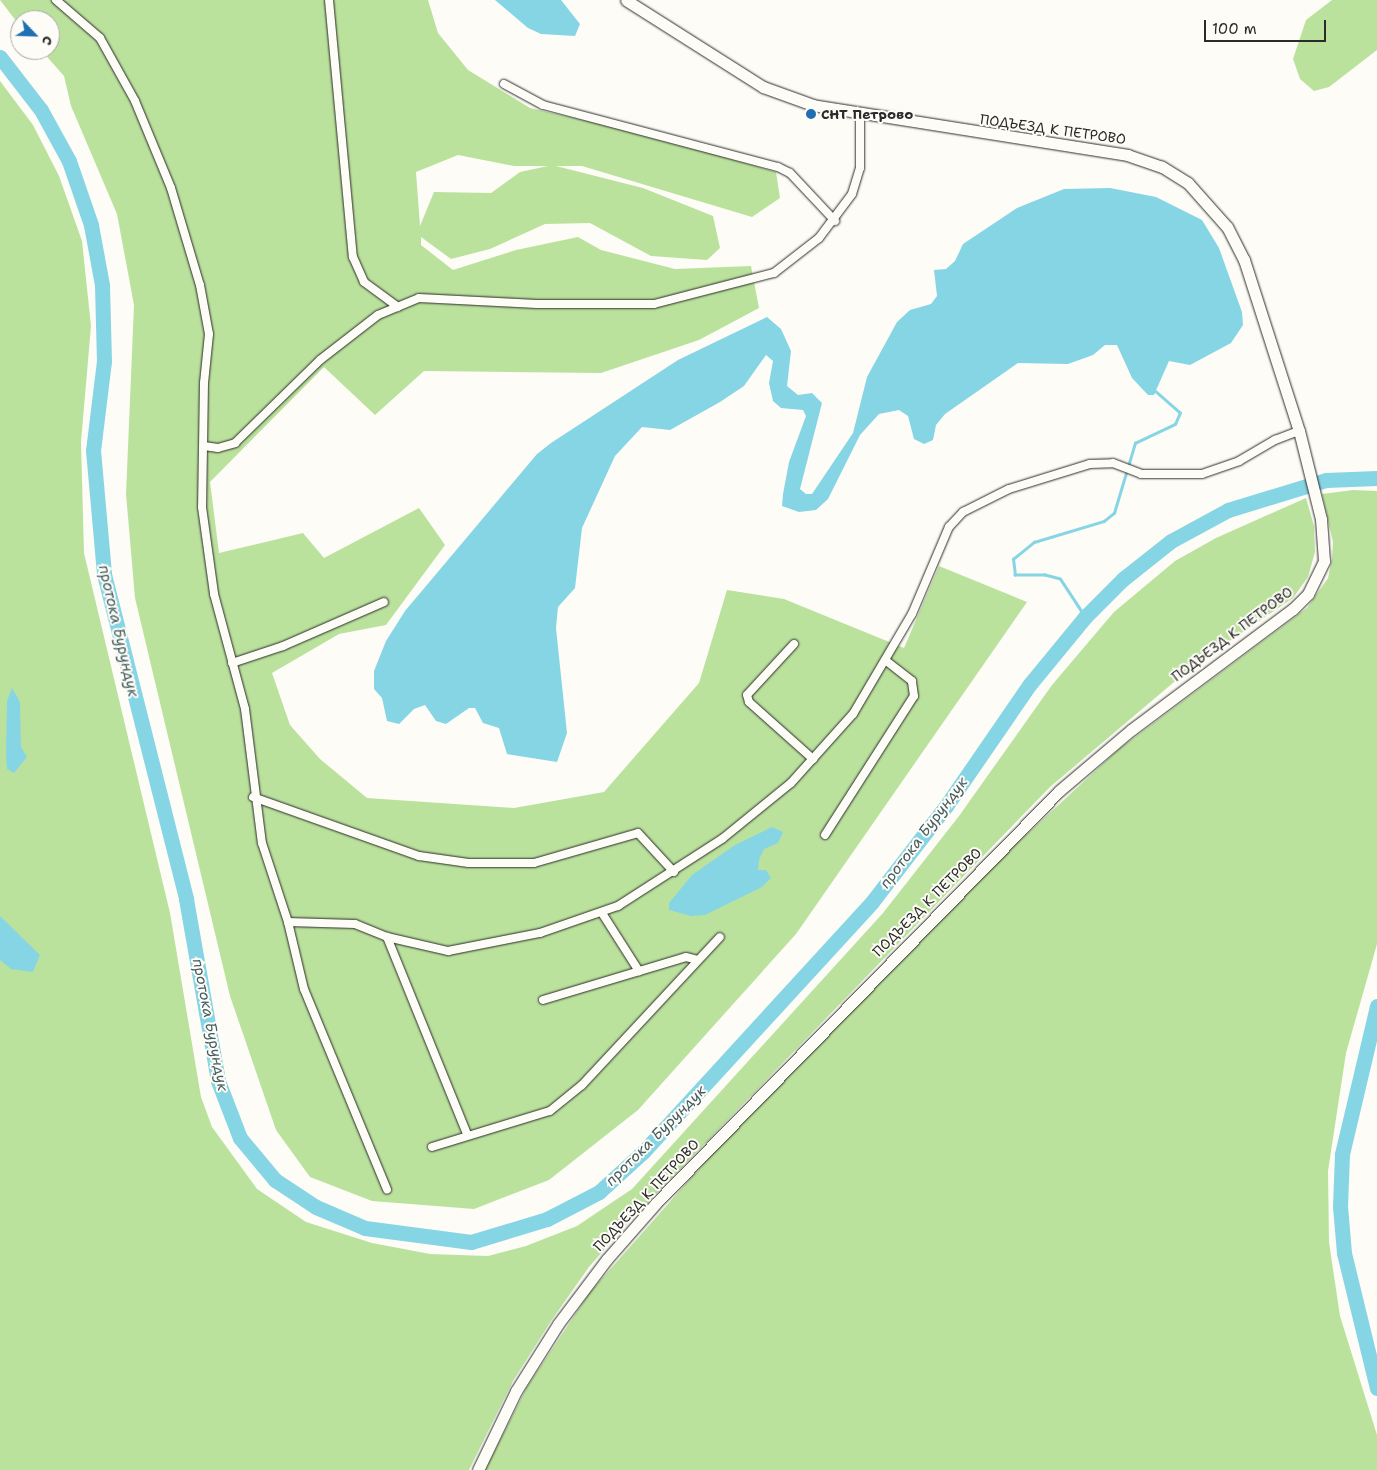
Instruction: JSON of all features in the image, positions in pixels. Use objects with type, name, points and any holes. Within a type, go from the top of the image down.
[{"type":"street","points":[[56,0],[100,38],[135,101],[171,188],[200,285],[209,334],[204,383],[202,508],[214,594],[245,709],[253,797],[262,842],[288,922],[304,989],[325,1046],[387,1189]]},
{"type":"street","points":[[330,0],[352,257],[364,282],[398,307]]},
{"type":"street","name":"ПОДЪЕЗД К ПЕТРОВО","points":[[478,1470],[537,1356],[626,1236],[1060,791],[1131,730],[1308,594],[1324,561],[1321,519],[1299,432],[1244,260],[1227,227],[1188,183],[1162,167],[1128,155],[812,105],[763,87],[626,0]]},
{"type":"street","points":[[504,84],[542,105],[778,167],[790,173],[835,221]]},
{"type":"street","points":[[204,446],[218,448],[235,442],[320,360],[378,315],[419,298],[537,304],[654,304],[774,273],[798,257],[835,221],[852,194],[860,168],[860,113]]},
{"type":"street","points":[[288,922],[355,924],[387,937],[448,951],[540,933],[602,913],[674,872],[730,833],[791,783],[813,759],[853,714],[912,614],[949,527],[962,512],[1009,489],[1090,464],[1113,463],[1141,474],[1202,474],[1239,461],[1276,440],[1299,432]]},
{"type":"street","points":[[232,663],[283,646],[384,602]]},
{"type":"street","points":[[794,644],[746,695],[749,702],[813,759]]},
{"type":"street","points":[[826,835],[914,696],[912,681],[885,660]]},
{"type":"street","points":[[253,797],[419,856],[469,863],[534,863],[638,833],[674,872]]},
{"type":"street","points":[[602,913],[639,971]]},
{"type":"street","points":[[387,937],[467,1134]]},
{"type":"street","points":[[432,1147],[467,1134],[523,1122],[550,1111],[582,1085],[720,938]]},
{"type":"street","points":[[543,1000],[686,956],[698,960]]},
{"type":"green space","points":[[0,0],[428,0],[438,33],[468,70],[530,108],[653,136],[776,172],[780,198],[752,217],[582,166],[556,166],[643,188],[713,216],[720,248],[707,260],[651,256],[590,223],[545,224],[490,249],[451,259],[421,237],[421,245],[453,270],[516,250],[578,237],[601,250],[675,269],[751,266],[759,308],[699,340],[601,373],[424,371],[375,415],[324,367],[210,482],[219,553],[303,533],[324,558],[419,508],[445,545],[386,625],[339,634],[272,673],[290,725],[320,759],[367,798],[514,808],[604,792],[699,683],[727,590],[784,599],[904,648],[939,566],[1027,602],[796,934],[638,1110],[549,1180],[474,1209],[372,1201],[310,1177],[276,1130],[230,996],[135,598],[126,494],[134,305],[117,214],[71,106],[64,76],[50,60],[60,60],[60,10],[10,10],[10,13]],"holes":[[[458,155],[514,166],[548,166],[520,172],[491,193],[434,192],[420,226],[416,172]]]},
{"type":"green space","points":[[1332,0],[1377,0],[1377,50],[1329,87],[1314,91],[1300,79],[1293,59],[1306,20]]},
{"type":"green space","points":[[0,81],[33,125],[59,176],[82,241],[91,326],[81,442],[84,553],[170,913],[201,1097],[212,1127],[257,1189],[306,1222],[372,1243],[430,1254],[488,1256],[526,1246],[577,1226],[632,1189],[883,913],[959,816],[1052,685],[1114,612],[1175,561],[1216,538],[1306,498],[1314,526],[1315,552],[1308,577],[1293,598],[1193,666],[1050,787],[624,1227],[589,1267],[551,1321],[513,1381],[469,1470],[0,1470]]},
{"type":"green space","points":[[1353,490],[1377,491],[1377,944],[1346,1053],[1328,1171],[1329,1242],[1340,1316],[1377,1435],[1377,1470],[485,1470],[527,1387],[590,1292],[706,1161],[1000,859],[1119,749],[1307,608],[1328,578],[1332,559],[1333,542],[1322,494]]},
{"type":"water","points":[[495,0],[561,0],[580,24],[575,36],[541,34],[528,28]]},
{"type":"water","points":[[1110,188],[1156,197],[1202,220],[1219,248],[1242,312],[1243,325],[1231,343],[1190,365],[1169,361],[1154,395],[1148,395],[1132,378],[1117,345],[1105,345],[1093,355],[1068,364],[1018,363],[945,414],[936,425],[933,440],[924,444],[914,439],[908,416],[899,410],[879,414],[860,435],[828,499],[816,510],[799,512],[782,506],[789,462],[806,416],[803,410],[781,408],[773,401],[769,383],[773,361],[766,355],[744,386],[670,430],[642,427],[615,456],[582,528],[575,588],[558,607],[556,628],[567,733],[557,762],[507,754],[499,728],[483,723],[475,708],[469,708],[446,724],[436,721],[425,705],[414,709],[399,724],[387,721],[382,698],[374,689],[374,671],[386,641],[405,611],[537,454],[551,443],[678,360],[767,317],[781,329],[791,351],[787,386],[798,395],[812,393],[822,403],[800,489],[806,494],[812,494],[853,433],[867,377],[897,322],[910,310],[931,304],[937,296],[934,270],[946,269],[955,261],[963,244],[1017,208],[1064,189]]},
{"type":"water","points":[[12,688],[20,702],[21,747],[27,757],[14,773],[7,769],[6,755],[7,701]]},
{"type":"water","points":[[772,827],[783,832],[778,843],[764,849],[759,860],[758,870],[766,870],[771,878],[762,887],[705,915],[691,916],[669,910],[669,903],[692,875],[735,845]]},
{"type":"water","points":[[0,916],[40,955],[33,972],[11,969],[0,960]]},
{"type":"waterway","name":"протока Бурундук","points":[[0,57],[41,110],[69,161],[91,225],[102,285],[104,361],[93,450],[104,574],[186,899],[218,1081],[240,1138],[275,1180],[316,1207],[365,1228],[471,1242],[547,1219],[599,1192],[643,1152],[872,902],[946,806],[1030,684],[1085,617],[1123,579],[1171,541],[1228,510],[1326,480],[1377,478]]},
{"type":"waterway","points":[[1085,617],[1060,579],[1045,575],[1015,575],[1013,559],[1034,542],[1104,521],[1114,513],[1135,443],[1175,424],[1180,413],[1156,392]]},
{"type":"waterway","name":"протока Бурундук","points":[[1377,1006],[1342,1154],[1340,1206],[1344,1253],[1377,1388]]},
{"type":"place","name":"СНТ Петрово","points":[[811,114]]}]
